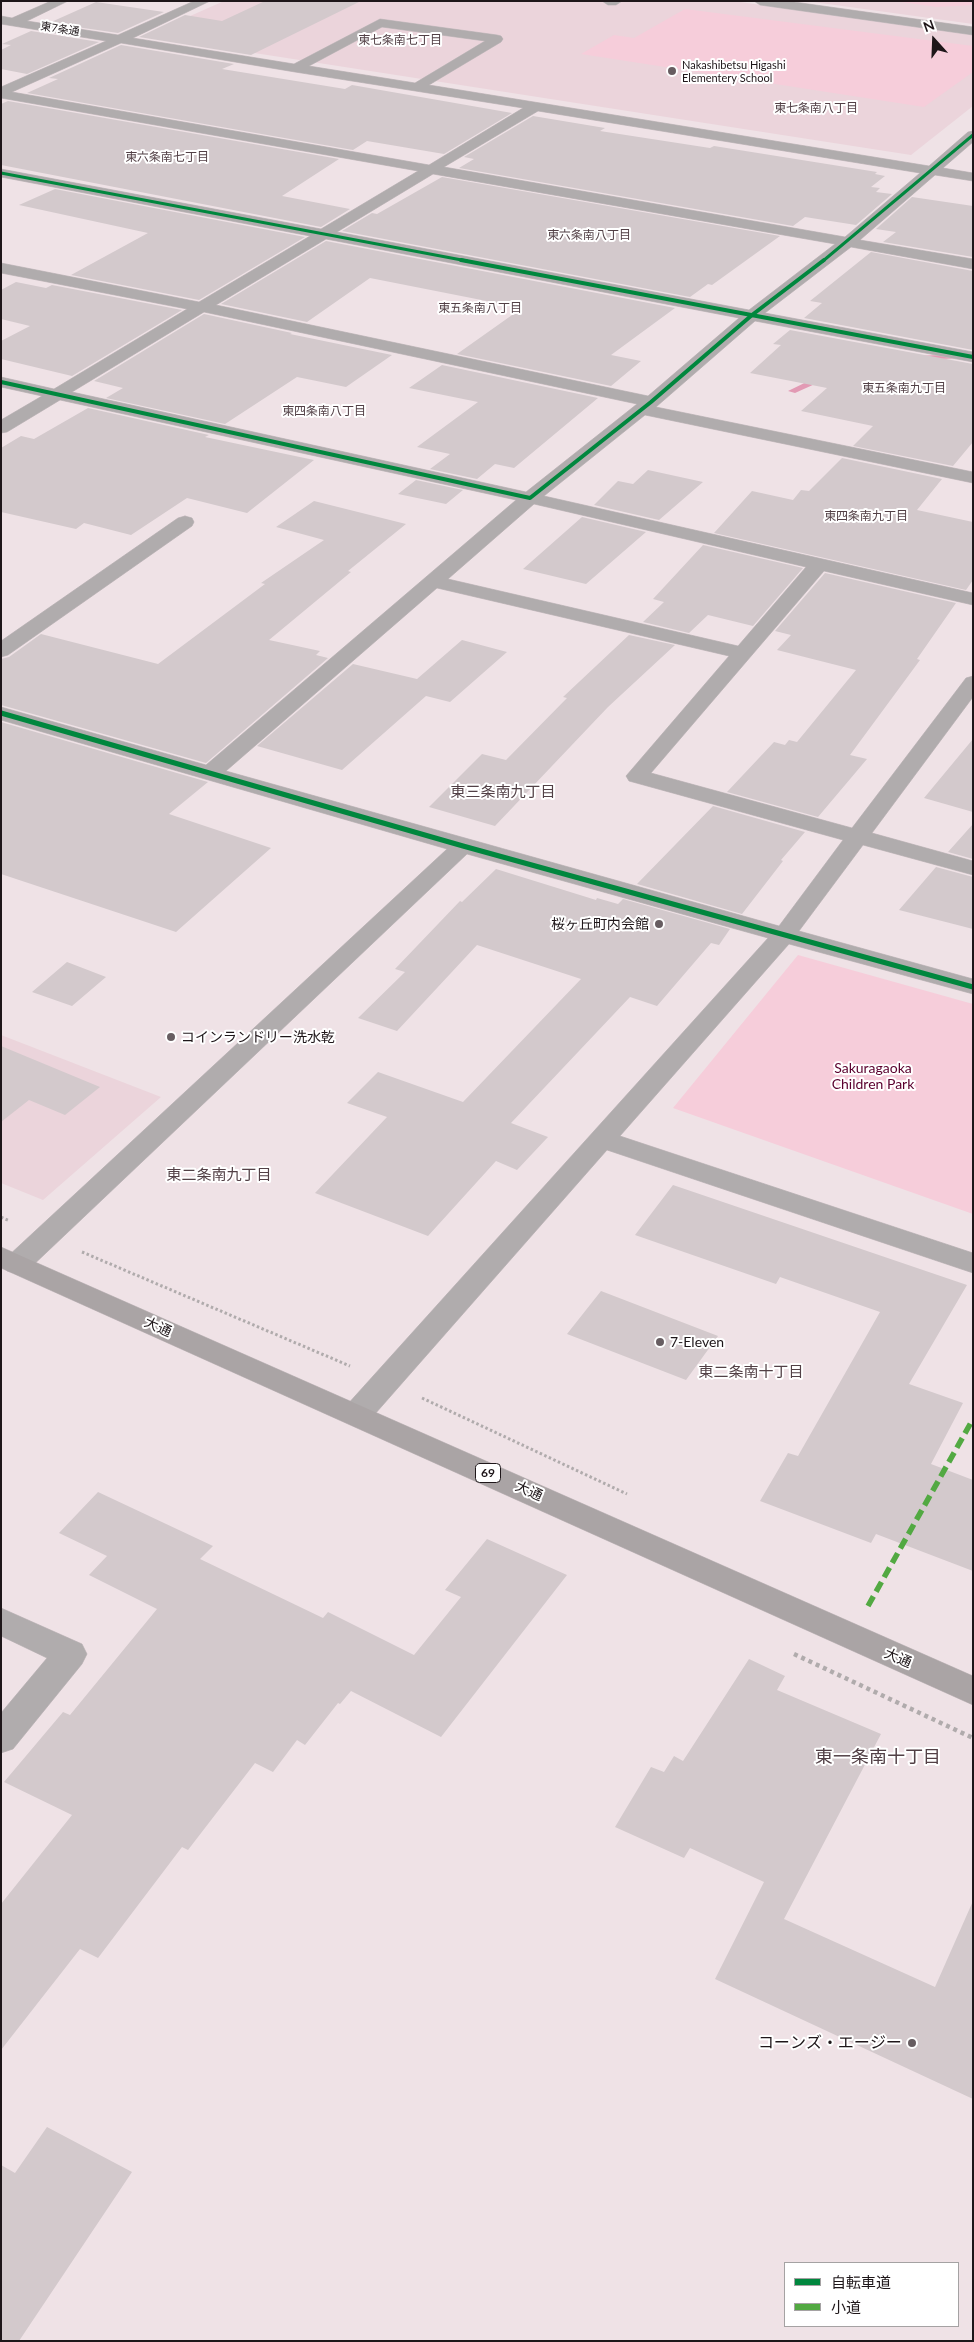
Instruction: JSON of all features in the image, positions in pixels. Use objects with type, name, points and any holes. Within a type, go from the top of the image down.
[{"type":"main road","name":"大通","points":[[9,1261],[356,1414],[973,1691]]},
{"type":"street","points":[[7,21],[62,1]]},
{"type":"street","points":[[1,93],[204,1]]},
{"type":"street","points":[[608,1],[616,1]]},
{"type":"street","points":[[760,1],[973,31]]},
{"type":"street","name":"東7条通","points":[[7,21],[973,177]]},
{"type":"street","points":[[295,68],[380,23],[496,39],[417,87]]},
{"type":"street","points":[[304,50],[323,53]]},
{"type":"street","points":[[1,93],[973,264]]},
{"type":"street","points":[[1,428],[322,233],[536,106]]},
{"type":"street","points":[[210,773],[530,498],[646,405],[752,315],[848,242],[973,135]]},
{"type":"street","points":[[1,173],[973,357]]},
{"type":"street","points":[[1,268],[200,307],[973,478]]},
{"type":"street","points":[[1,382],[530,498],[973,599]]},
{"type":"street","points":[[1,651],[185,522]]},
{"type":"street","points":[[819,564],[637,776],[973,868]]},
{"type":"street","points":[[433,581],[742,653]]},
{"type":"street","points":[[356,1414],[784,935],[858,836],[965,704],[973,682]]},
{"type":"street","points":[[1,713],[463,846],[973,987]]},
{"type":"street","points":[[9,1261],[46,1237],[463,846]]},
{"type":"street","points":[[602,1139],[973,1263]]},
{"type":"street","points":[[1,1621],[70,1654],[1,1739]]},
{"type":"path","points":[[1,1217],[386,1382],[636,1498]]},
{"type":"shaded area","name":"Nakashibetsu Higashi Elementery School","points":[[224,1],[733,1],[973,35],[973,106],[911,155],[145,36]]},
{"type":"shaded area","points":[[806,1],[973,1],[973,24]]},
{"type":"shaded area","points":[[1,1035],[161,1097],[43,1200],[1,1183]]},
{"type":"green space","points":[[894,1],[973,1],[973,5],[937,7]]},
{"type":"green space","points":[[685,9],[973,46],[973,72],[924,107],[581,54],[614,35],[634,38]]},
{"type":"green space","name":"Sakuragaoka Children Park","points":[[798,955],[973,1004],[973,1214],[673,1108]]},
{"type":"building","points":[[265,1],[361,1],[251,55],[139,37],[185,15],[222,21]]},
{"type":"building","points":[[96,2],[164,12],[118,33],[49,23]]},
{"type":"building","points":[[31,31],[99,42],[27,74],[1,69],[1,50],[11,45],[2,44]]},
{"type":"building","points":[[121,45],[234,64],[222,69],[345,89],[352,85],[512,113],[444,154],[367,141],[353,150],[27,93],[58,79],[49,78]]},
{"type":"building","points":[[8,101],[339,159],[282,196],[350,209],[321,227],[1,165],[1,104]]},
{"type":"building","points":[[533,116],[605,128],[600,131],[710,148],[714,146],[877,172],[875,174],[885,176],[871,187],[880,188],[876,192],[892,194],[856,225],[805,217],[793,226],[459,168],[474,159],[464,157]]},
{"type":"building","points":[[442,177],[780,236],[712,285],[708,284],[690,297],[342,231],[372,213],[377,214]]},
{"type":"building","points":[[55,189],[305,237],[199,300],[71,275],[148,233],[19,205]]},
{"type":"building","points":[[912,197],[973,206],[973,257],[883,242],[896,232],[876,229]]},
{"type":"building","points":[[326,241],[675,308],[611,355],[641,361],[611,386],[457,354],[522,308],[370,278],[307,322],[221,304]]},
{"type":"building","points":[[871,252],[973,271],[973,350],[804,318],[822,303],[810,301]]},
{"type":"building","points":[[16,282],[46,288],[52,285],[182,310],[72,376],[1,359],[1,341],[30,326],[1,319],[1,290]]},
{"type":"building","points":[[204,314],[392,355],[346,387],[297,377],[225,424],[106,398],[123,388],[94,381]]},
{"type":"building","points":[[790,330],[973,364],[973,442],[953,466],[853,446],[873,426],[801,411],[827,388],[750,373],[781,345],[773,344]]},
{"type":"building","points":[[442,365],[598,398],[514,468],[495,464],[477,479],[430,469],[450,454],[417,447],[478,402],[409,388]]},
{"type":"building","points":[[88,408],[209,435],[205,437],[314,460],[247,513],[187,498],[131,535],[84,523],[76,529],[1,512],[1,448],[21,436],[34,439]]},
{"type":"building","points":[[842,458],[942,479],[917,510],[973,522],[973,580],[966,590],[714,533],[752,491],[793,500],[801,490],[809,491]]},
{"type":"building","points":[[648,470],[703,482],[659,520],[594,505],[618,481],[633,484]]},
{"type":"building","points":[[416,480],[463,490],[446,504],[398,494]]},
{"type":"building","points":[[314,501],[406,524],[348,571],[351,572],[269,640],[320,651],[316,655],[328,658],[206,763],[1,705],[1,659],[9,657],[41,634],[158,664],[265,584],[261,583],[324,540],[276,527]]},
{"type":"building","points":[[582,517],[646,532],[586,584],[523,569]]},
{"type":"building","points":[[703,545],[803,568],[753,626],[708,615],[689,633],[643,622],[664,602],[653,599]]},
{"type":"building","points":[[825,573],[956,603],[917,659],[920,660],[850,755],[867,759],[818,817],[727,792],[774,742],[785,745],[789,740],[797,742],[856,670],[777,650],[791,635],[775,631]]},
{"type":"building","points":[[629,635],[675,645],[608,707],[495,826],[429,807],[482,754],[506,760],[567,698],[563,697]]},
{"type":"building","points":[[462,640],[507,652],[450,702],[426,696],[342,770],[257,746],[353,664],[417,679]]},
{"type":"building","points":[[1,722],[208,782],[169,814],[271,848],[176,932],[1,874]]},
{"type":"building","points":[[973,739],[973,812],[924,798]]},
{"type":"building","points":[[713,806],[805,832],[781,860],[783,861],[742,914],[637,884]]},
{"type":"building","points":[[973,824],[973,859],[948,852]]},
{"type":"building","points":[[936,867],[973,877],[973,929],[899,910]]},
{"type":"building","points":[[496,869],[596,900],[597,898],[618,904],[623,899],[730,929],[719,945],[711,943],[657,1006],[630,997],[511,1123],[548,1137],[517,1170],[496,1161],[428,1236],[315,1193],[387,1117],[347,1103],[378,1072],[463,1102],[581,979],[477,945],[397,1031],[358,1018],[405,972],[395,969],[460,901],[462,902]]},
{"type":"building","points":[[67,962],[106,977],[72,1006],[32,992]]},
{"type":"building","points":[[1,1046],[100,1087],[65,1115],[29,1100],[1,1122]]},
{"type":"building","points":[[673,1185],[967,1285],[909,1384],[963,1403],[931,1464],[973,1480],[973,1571],[876,1534],[871,1543],[760,1501],[788,1453],[798,1456],[880,1312],[780,1277],[776,1284],[635,1235]]},
{"type":"building","name":"7-Eleven","points":[[601,1291],[718,1336],[686,1380],[567,1334]]},
{"type":"building","points":[[98,1492],[213,1546],[200,1559],[323,1618],[328,1612],[414,1655],[461,1597],[445,1590],[487,1539],[567,1575],[441,1737],[351,1691],[340,1704],[338,1703],[305,1745],[297,1740],[273,1772],[255,1763],[188,1850],[182,1847],[98,1958],[80,1949],[1,2050],[1,1904],[72,1815],[4,1782],[63,1712],[70,1715],[157,1609],[89,1575],[107,1556],[59,1533]]},
{"type":"building","points":[[749,1659],[785,1676],[777,1690],[881,1734],[784,1919],[935,1987],[973,1901],[973,2099],[715,1979],[764,1882],[690,1848],[684,1858],[615,1827],[651,1767],[664,1772],[674,1756],[683,1761]]},
{"type":"building","points":[[47,2127],[132,2172],[19,2341],[1,2341],[1,2165],[15,2173]]},
{"type":"waterway","points":[[917,358],[961,356]]},
{"type":"waterway","points":[[792,391],[823,377]]},
{"type":"marked path","points":[[868,1606],[973,1419]]},
{"type":"cycle path","points":[[1,382],[530,498],[651,402],[752,315],[848,242],[973,135]]},
{"type":"cycle path","points":[[1,173],[973,357]]},
{"type":"cycle path","points":[[1,713],[463,846],[973,987]]},
{"type":"place","name":"Nakashibetsu Higashi Elementery School","points":[[672,71]]},
{"type":"place","name":"桜ヶ丘町内会館","points":[[659,924]]},
{"type":"place","name":"コインランドリー洗水乾","points":[[171,1037]]},
{"type":"place","name":"7-Eleven","points":[[660,1342]]},
{"type":"place","name":"コーンズ・エージー","points":[[912,2043]]},
{"type":"district","name":"東七条南七丁目","points":[[400,40]]},
{"type":"district","name":"東七条南八丁目","points":[[816,108]]},
{"type":"district","name":"東六条南七丁目","points":[[167,157]]},
{"type":"district","name":"東六条南八丁目","points":[[589,235]]},
{"type":"district","name":"東五条南八丁目","points":[[480,308]]},
{"type":"district","name":"東五条南九丁目","points":[[904,388]]},
{"type":"district","name":"東四条南八丁目","points":[[324,411]]},
{"type":"district","name":"東四条南九丁目","points":[[866,516]]},
{"type":"district","name":"東三条南九丁目","points":[[503,792]]},
{"type":"district","name":"東二条南九丁目","points":[[219,1175]]},
{"type":"district","name":"東二条南十丁目","points":[[751,1372]]},
{"type":"district","name":"東一条南十丁目","points":[[878,1757]]}]
